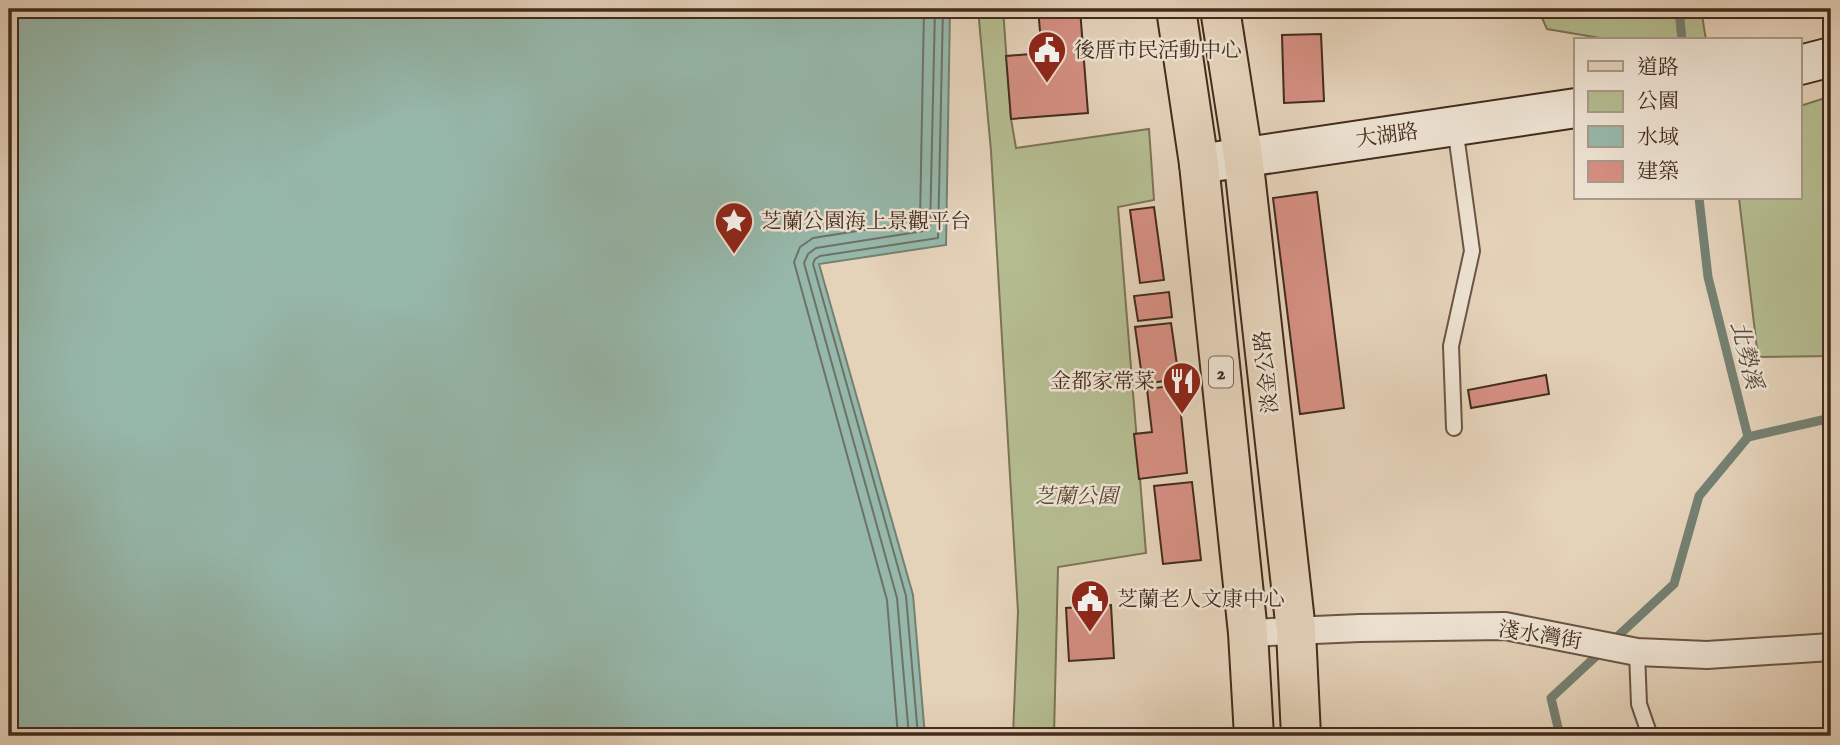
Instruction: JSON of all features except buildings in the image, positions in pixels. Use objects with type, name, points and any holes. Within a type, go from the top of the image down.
[{"type":"main road","name":"2","points":[[1176,9],[1199,164],[1248,633],[1254,736]]},
{"type":"main road","name":"淡金公路","points":[[1220,9],[1243,156],[1296,631],[1301,736]]},
{"type":"street","points":[[1801,65],[1831,57]]},
{"type":"street","name":"大湖路","points":[[1199,164],[1574,108]]},
{"type":"street","name":"淺水灣街","points":[[1248,633],[1505,626],[1632,651],[1707,655],[1831,647]]},
{"type":"lane","points":[[1454,125],[1472,251],[1451,346],[1454,428]]},
{"type":"lane","points":[[1632,651],[1639,704],[1650,736]]},
{"type":"green space","name":"芝蘭公園","points":[[978,9],[1003,9],[1011,119],[1016,148],[1149,129],[1154,200],[1118,207],[1146,553],[1058,567],[1054,736],[1013,736],[1018,612],[991,151]]},
{"type":"green space","points":[[1538,9],[1701,9],[1706,38],[1600,38],[1547,29]]},
{"type":"green space","points":[[1831,96],[1831,356],[1758,357],[1739,200],[1801,200],[1801,106]]},
{"type":"water","points":[[9,9],[950,9],[946,245],[819,264],[913,595],[925,736],[9,736]]},
{"type":"waterway","name":"北勢溪","points":[[1679,9],[1682,38]]},
{"type":"waterway","name":"北勢溪","points":[[1699,200],[1708,277],[1748,437],[1831,418]]},
{"type":"waterway","points":[[1560,736],[1551,698],[1674,584],[1699,496],[1748,437]]},
{"type":"place","name":"後厝市民活動中心","points":[[1047,84]]},
{"type":"place","name":"芝蘭公園海上景觀平台","points":[[734,255]]},
{"type":"place","name":"金都家常菜","points":[[1182,415]]},
{"type":"place","name":"芝蘭老人文康中心","points":[[1090,633]]}]
